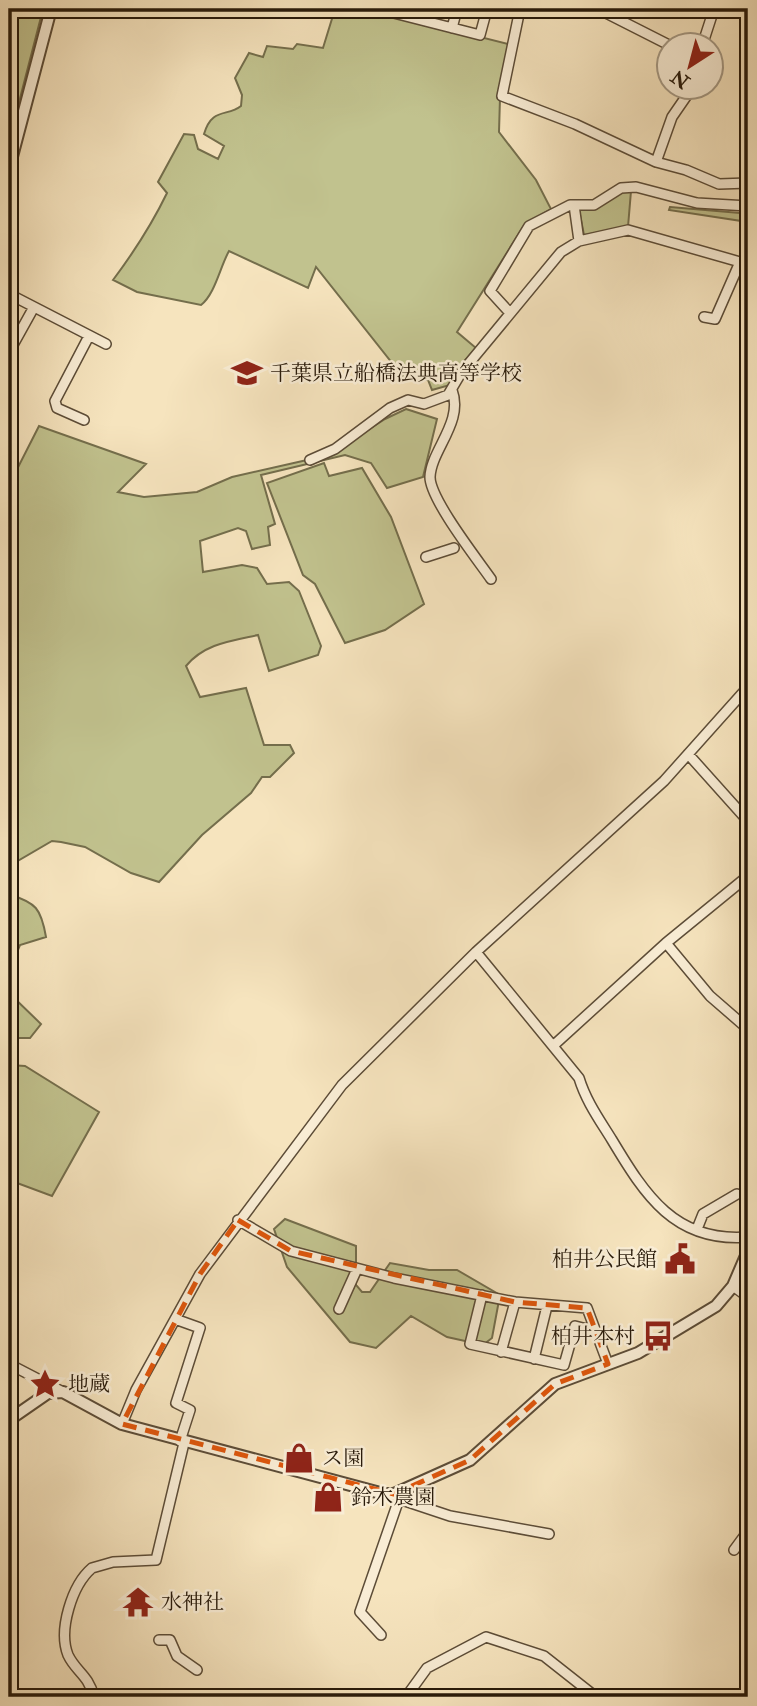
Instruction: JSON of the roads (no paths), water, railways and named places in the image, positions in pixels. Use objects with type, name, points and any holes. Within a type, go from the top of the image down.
[{"type":"street","points":[[9,168],[51,9]]},
{"type":"street","points":[[378,9],[398,10],[480,36],[487,9]]},
{"type":"street","points":[[425,20],[428,9]]},
{"type":"street","points":[[452,28],[457,9]]},
{"type":"street","points":[[520,9],[502,96],[554,116],[656,162],[686,170],[719,184],[748,183]]},
{"type":"street","points":[[598,9],[656,38]]},
{"type":"street","points":[[707,32],[714,9]]},
{"type":"street","points":[[741,9],[748,23]]},
{"type":"street","points":[[656,162],[671,117],[682,102]]},
{"type":"street","points":[[510,313],[490,291],[529,226],[574,205],[594,205],[621,188],[636,187],[697,203],[748,206]]},
{"type":"street","points":[[574,205],[579,241]]},
{"type":"street","points":[[310,460],[335,449],[390,408],[412,399],[424,404],[448,395],[461,373],[561,252],[579,241],[628,230],[744,261],[715,319],[704,317]]},
{"type":"street","points":[[9,294],[106,344]]},
{"type":"street","points":[[9,352],[34,307]]},
{"type":"street","points":[[84,420],[57,408],[55,401],[89,335]]},
{"type":"street","points":[[452,390],[456,400],[447,435],[430,476],[432,486],[454,528],[491,579]]},
{"type":"street","points":[[426,557],[454,548]]},
{"type":"street","points":[[122,1424],[136,1390],[200,1274],[342,1084],[476,952],[664,780],[748,687]]},
{"type":"street","points":[[688,754],[748,821]]},
{"type":"street","points":[[554,1045],[666,943],[748,876]]},
{"type":"street","points":[[666,943],[710,996],[748,1030]]},
{"type":"street","points":[[476,952],[579,1078],[586,1100],[655,1205],[672,1219],[697,1229],[728,1239],[748,1237]]},
{"type":"street","points":[[697,1229],[703,1214],[737,1194]]},
{"type":"street","points":[[238,1220],[291,1251],[427,1287],[515,1302],[547,1306],[569,1304],[587,1308],[608,1364]]},
{"type":"street","points":[[381,1635],[360,1612],[397,1496],[470,1460],[555,1384],[638,1353],[716,1306],[733,1286],[748,1251]]},
{"type":"street","points":[[339,1309],[358,1269]]},
{"type":"street","points":[[733,1286],[748,1297]]},
{"type":"street","points":[[482,1295],[470,1345],[564,1365],[575,1326],[595,1331]]},
{"type":"street","points":[[501,1352],[515,1302]]},
{"type":"street","points":[[534,1359],[547,1306]]},
{"type":"street","points":[[94,1697],[89,1679],[69,1658],[64,1641],[70,1602],[92,1568],[113,1562],[156,1560],[190,1410],[176,1403],[200,1328],[175,1319]]},
{"type":"street","points":[[9,1364],[122,1424],[182,1442],[397,1496],[450,1516],[549,1534]]},
{"type":"street","points":[[9,1420],[48,1393],[63,1392]]},
{"type":"street","points":[[734,1550],[748,1531]]},
{"type":"street","points":[[406,1697],[426,1668],[486,1637],[544,1656],[596,1697]]},
{"type":"street","points":[[159,1640],[170,1640],[177,1656],[197,1670]]},
{"type":"street","points":[[724,1697],[742,1697]]},
{"type":"place","name":"千葉県立船橋法典高等学校","points":[[247,373]]},
{"type":"place","name":"柏井公民館","points":[[680,1259]]},
{"type":"place","name":"柏井本村","points":[[658,1336]]},
{"type":"place","name":"地蔵","points":[[45,1384]]},
{"type":"place","name":"ス園","points":[[299,1458]]},
{"type":"place","name":"鈴木農園","points":[[328,1497]]},
{"type":"place","name":"水神社","points":[[138,1602]]}]
